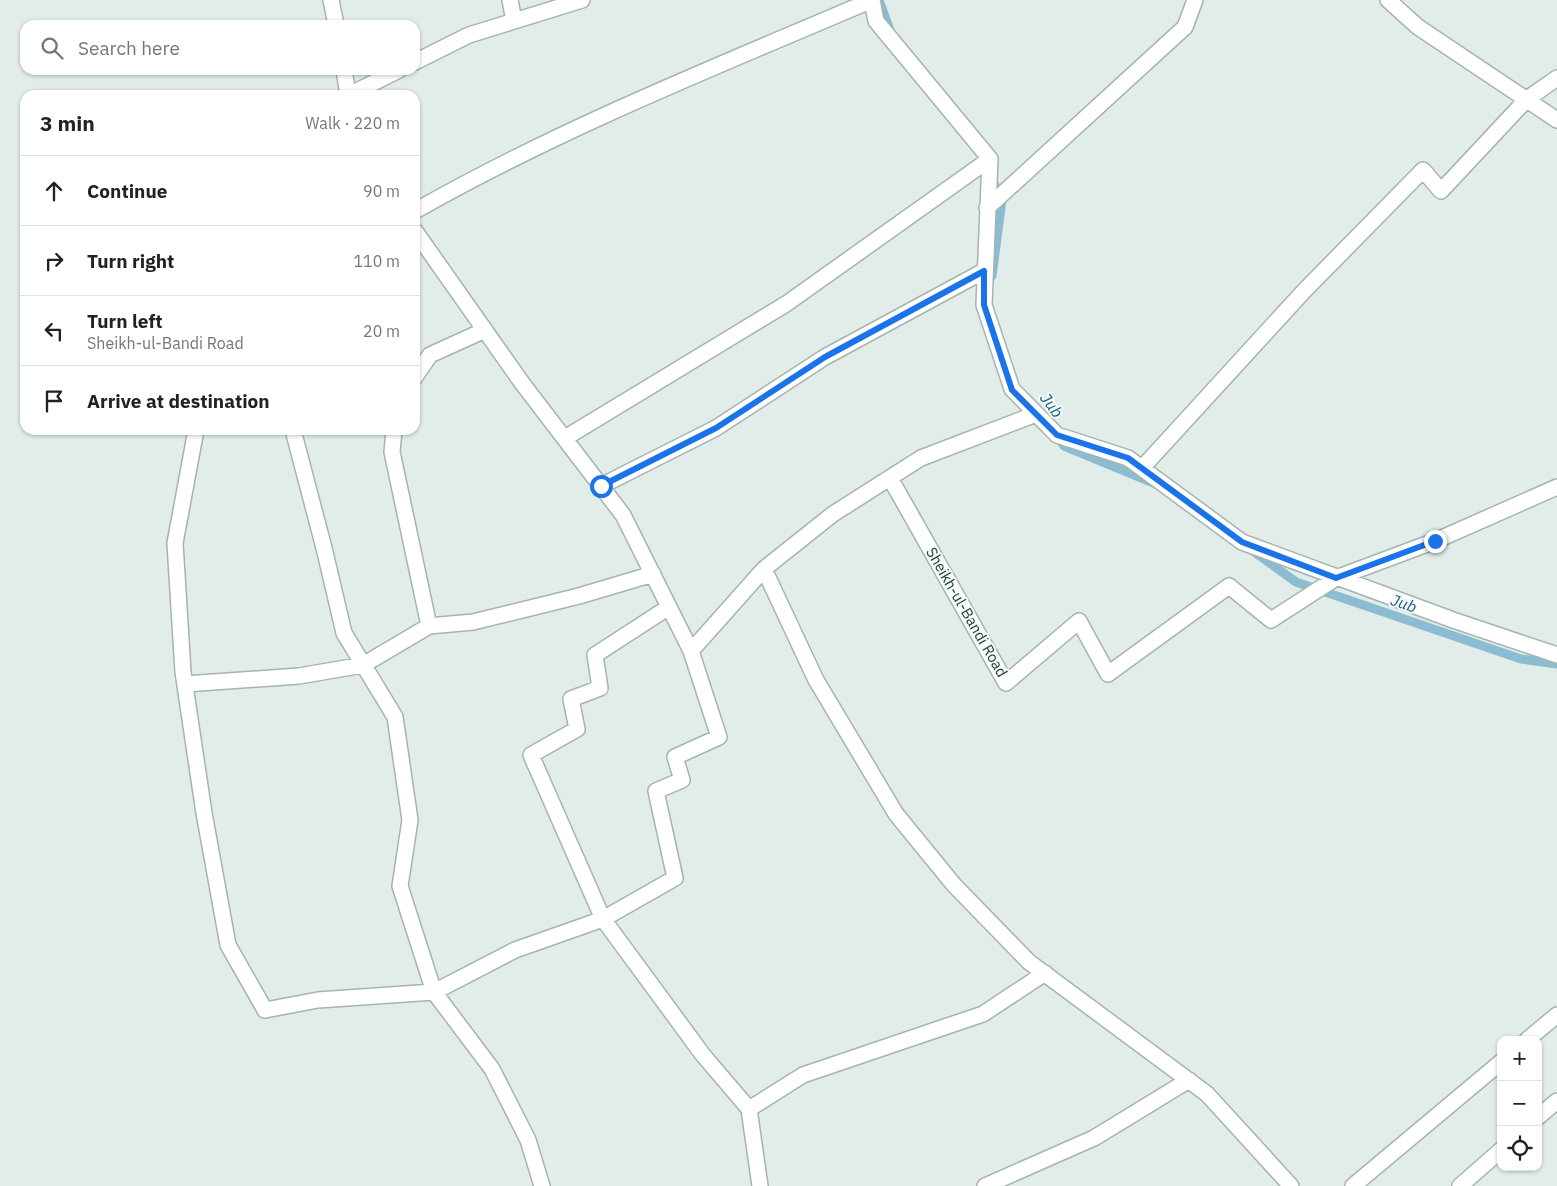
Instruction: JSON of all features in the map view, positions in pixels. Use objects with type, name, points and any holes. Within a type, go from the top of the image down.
[{"type":"street","points":[[331,0],[335,20]]},
{"type":"street","points":[[510,0],[514,21]]},
{"type":"street","points":[[420,59],[469,34],[582,0]]},
{"type":"street","points":[[420,208],[471,179],[554,138],[872,0],[876,21],[990,160],[984,305],[1012,390],[1057,435],[1128,458],[1242,542],[1335,578],[1557,655]]},
{"type":"street","points":[[987,208],[1185,27],[1195,0]]},
{"type":"street","points":[[1388,0],[1418,27],[1557,120]]},
{"type":"street","points":[[345,75],[348,90]]},
{"type":"street","points":[[359,90],[389,75]]},
{"type":"street","points":[[1142,468],[1304,291],[1423,170],[1441,191],[1527,99],[1557,78]]},
{"type":"street","points":[[565,438],[786,304],[990,160]]},
{"type":"street","points":[[195,435],[175,543],[185,684],[204,813],[228,945],[264,1010],[318,1000],[434,992],[515,950],[603,919],[675,878],[656,791],[682,780],[675,757],[719,737],[691,650],[623,515],[522,383],[420,239]]},
{"type":"street","points":[[601,486],[716,428],[825,357],[984,271]]},
{"type":"street","points":[[420,370],[430,355],[485,330]]},
{"type":"street","points":[[691,650],[764,570],[833,514],[921,458],[1036,414]]},
{"type":"street","points":[[294,435],[344,633],[395,717],[410,820],[400,886],[434,992],[492,1070],[528,1140],[542,1186]]},
{"type":"street","points":[[394,435],[392,452],[429,626]]},
{"type":"street","name":"Sheikh-ul-Bandi Road","points":[[890,478],[1006,683],[1079,621],[1108,674],[1229,586],[1271,620],[1335,578],[1435,541],[1557,487]]},
{"type":"street","points":[[764,570],[816,680],[896,814],[954,885],[1029,962],[1207,1094],[1290,1186]]},
{"type":"street","points":[[185,684],[299,676],[363,664],[429,626],[473,622],[579,596],[653,574]]},
{"type":"street","points":[[669,607],[595,655],[600,688],[571,699],[577,729],[531,755],[603,919],[703,1055],[749,1109],[760,1186]]},
{"type":"street","points":[[749,1109],[803,1076],[983,1014],[1045,973]]},
{"type":"street","points":[[1532,1036],[1557,1015]]},
{"type":"street","points":[[1353,1186],[1497,1065]]},
{"type":"street","points":[[985,1186],[1094,1138],[1189,1080]]},
{"type":"street","points":[[1542,1114],[1557,1101]]},
{"type":"street","points":[[1460,1186],[1497,1154]]},
{"type":"waterway","name":"Jub","points":[[879,0],[890,30]]},
{"type":"waterway","name":"Jub","points":[[991,177],[1002,200],[992,276]]},
{"type":"waterway","name":"Jub","points":[[1057,436],[1064,446],[1156,484]]},
{"type":"waterway","name":"Jub","points":[[1253,551],[1296,582],[1521,659],[1557,664]]},
{"type":"route","points":[[601,486],[716,428],[825,357],[984,271],[984,305],[1012,390],[1057,435],[1128,458],[1242,542],[1336,578],[1435,541]]}]
